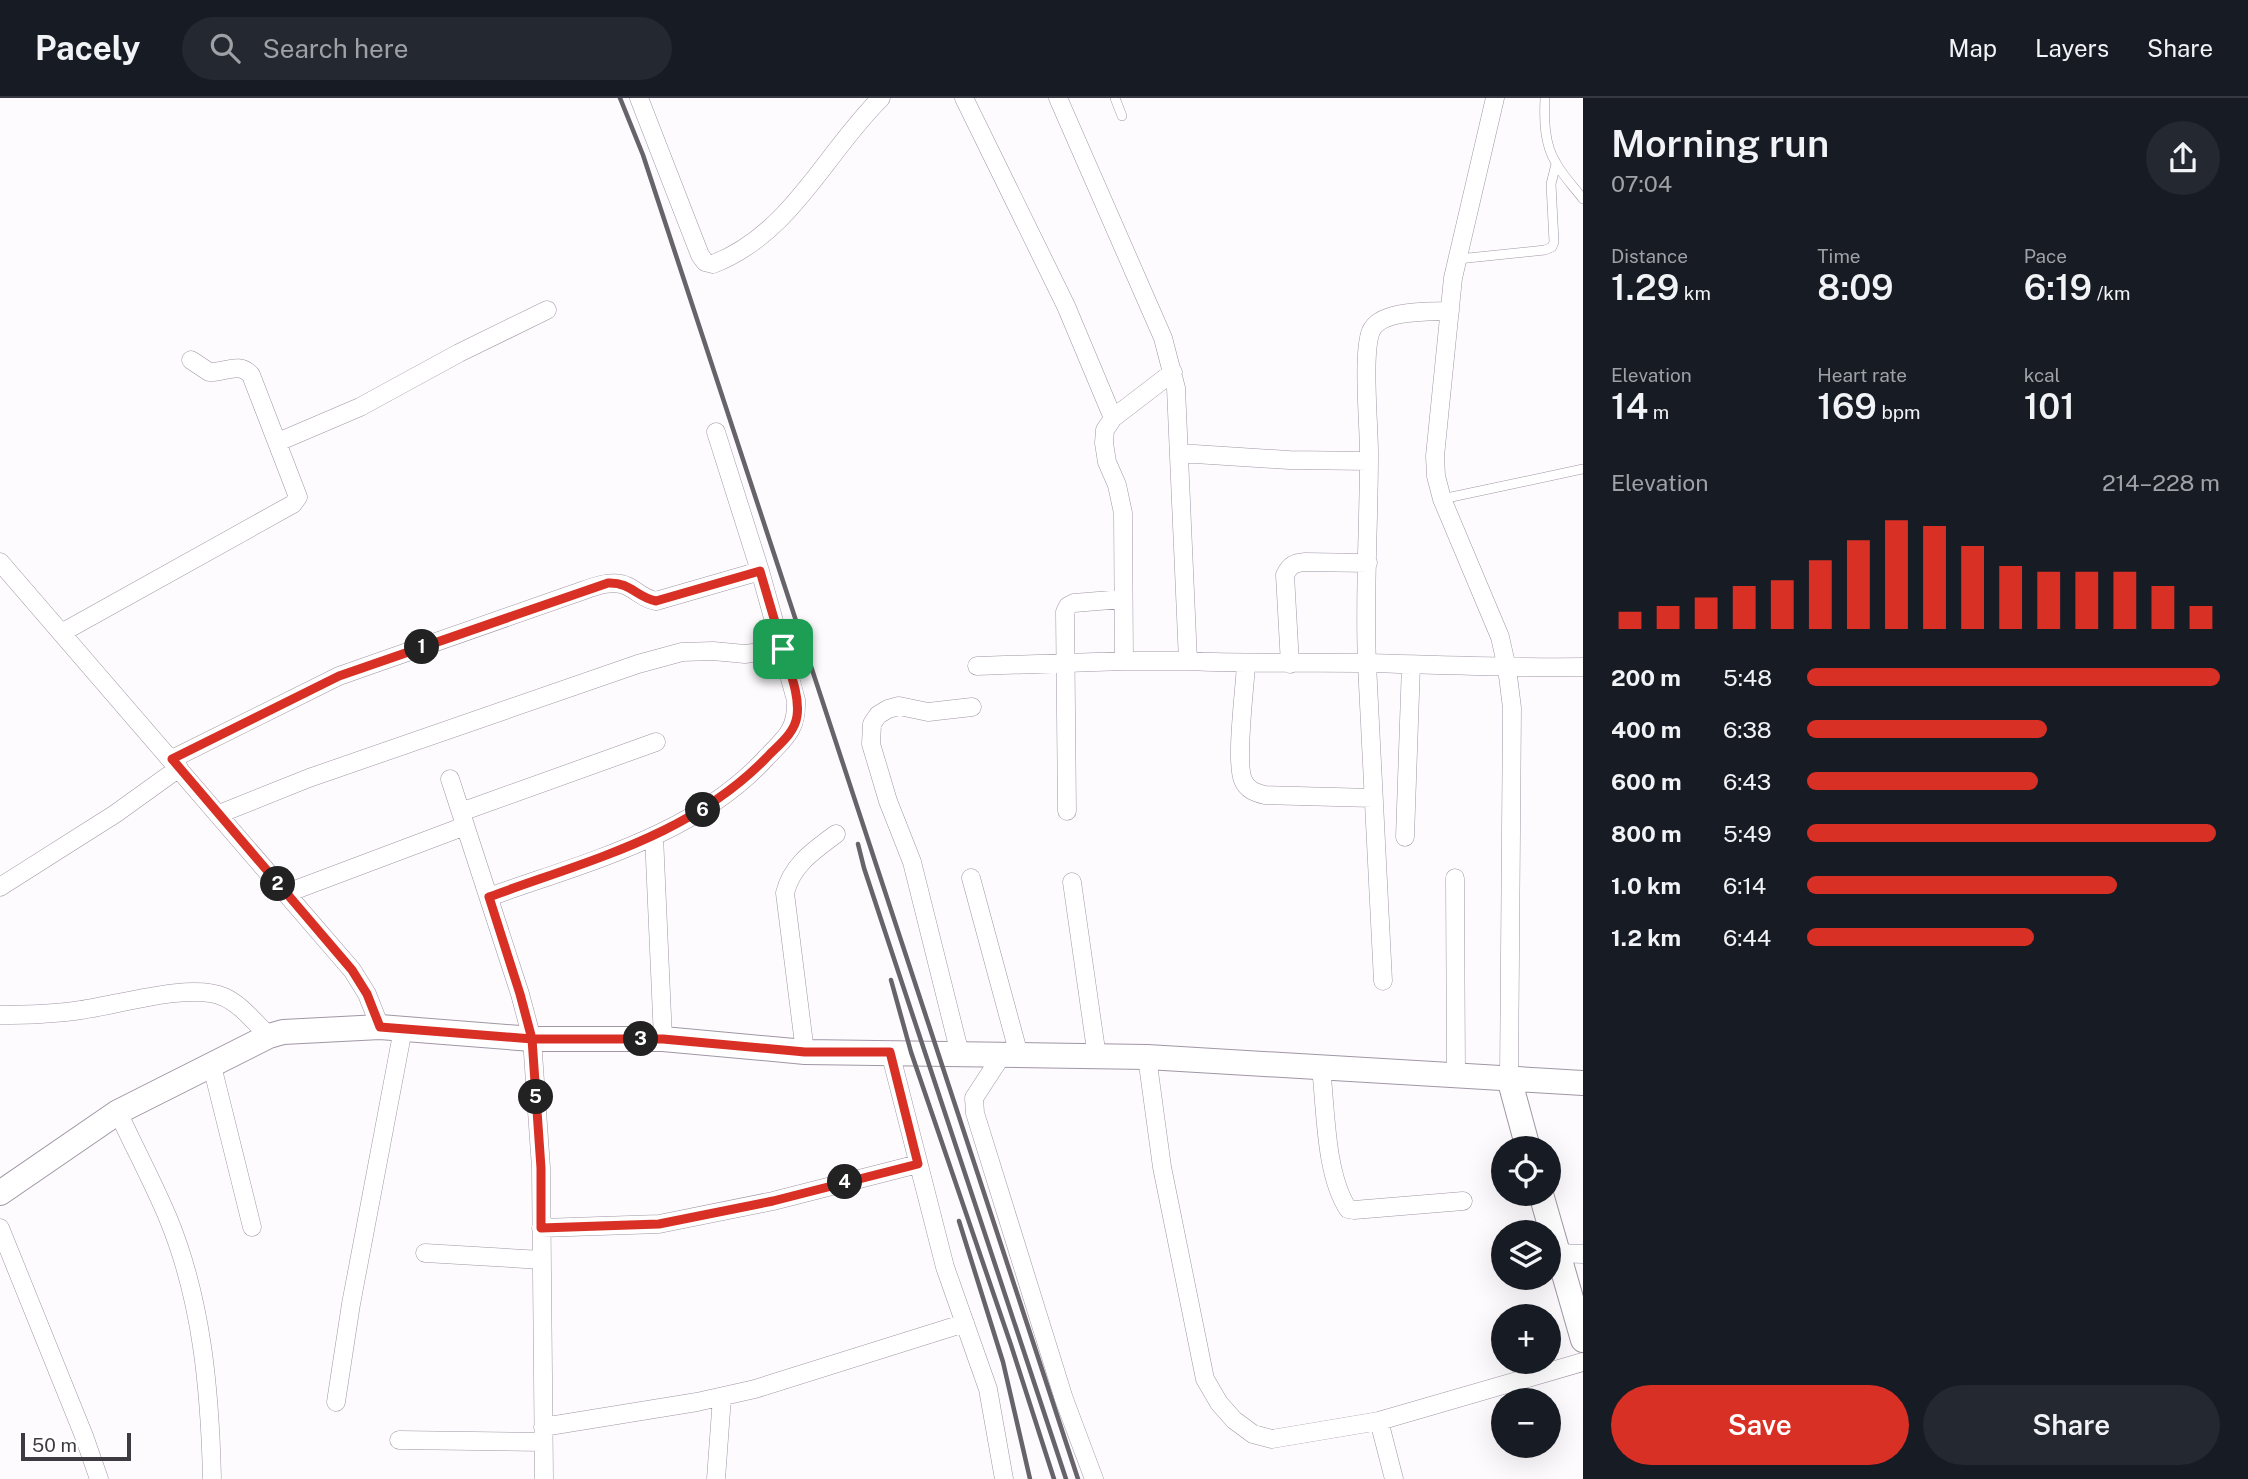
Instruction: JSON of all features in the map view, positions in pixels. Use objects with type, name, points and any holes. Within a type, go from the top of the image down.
[{"type":"street","points":[[639,98],[700,256],[705,262],[713,264],[749,245],[770,229],[826,166],[877,100]]},
{"type":"street","points":[[964,98],[1066,306],[1113,418]]},
{"type":"street","points":[[1058,98],[1163,338],[1177,388],[1188,661]]},
{"type":"street","points":[[1495,98],[1458,259],[1435,456],[1442,499],[1500,637],[1507,668],[1512,708],[1509,1078],[1525,1136]]},
{"type":"street","points":[[278,442],[360,407],[459,353],[547,310]]},
{"type":"street","points":[[1382,981],[1367,663],[1367,361],[1371,331],[1388,317],[1450,311]]},
{"type":"street","points":[[63,632],[293,504],[298,497],[251,375],[245,369],[236,367],[209,372],[191,360]]},
{"type":"street","points":[[1124,661],[1123,513],[1104,443],[1105,430],[1113,418],[1173,372]]},
{"type":"street","points":[[489,897],[654,836],[689,820],[753,773],[791,731],[797,718],[796,700],[760,571],[716,432]]},
{"type":"street","points":[[1179,453],[1289,460],[1369,461]]},
{"type":"street","points":[[0,562],[352,970],[392,1028],[336,1402]]},
{"type":"street","points":[[1290,664],[1285,575],[1290,567],[1295,563],[1305,562],[1368,563]]},
{"type":"street","points":[[0,887],[115,814],[175,764],[339,676],[608,583],[620,583],[645,599],[656,601],[760,571]]},
{"type":"street","points":[[1067,811],[1065,612],[1068,606],[1074,603],[1123,600]]},
{"type":"street","points":[[219,814],[309,778],[638,664],[682,652],[745,654],[783,649]]},
{"type":"street","points":[[977,666],[1188,661],[1507,668],[1583,667]]},
{"type":"street","points":[[1246,664],[1240,760],[1243,781],[1252,792],[1265,795],[1373,798]]},
{"type":"street","points":[[1405,838],[1412,665]]},
{"type":"street","points":[[960,1054],[912,862],[884,790],[871,744],[872,724],[878,715],[888,709],[899,706],[928,712],[972,707]]},
{"type":"street","points":[[287,893],[656,742]]},
{"type":"street","points":[[450,779],[532,1039],[541,1168],[544,1479]]},
{"type":"street","points":[[805,1052],[785,893],[795,870],[806,856],[836,834]]},
{"type":"street","points":[[654,836],[663,1039]]},
{"type":"street","points":[[971,878],[1011,1055]]},
{"type":"street","points":[[1455,878],[1455,1075]]},
{"type":"street","points":[[1072,883],[1097,1056]]},
{"type":"street","points":[[0,1015],[57,1013],[189,991],[223,996],[236,1004],[269,1036]]},
{"type":"street","points":[[0,1193],[118,1112],[269,1036],[283,1032],[392,1028],[532,1039],[663,1039],[805,1052],[1147,1057],[1583,1083]]},
{"type":"street","points":[[890,1052],[945,1267],[988,1390],[1004,1479]]},
{"type":"street","points":[[1011,1055],[974,1098],[975,1114],[1060,1387],[1094,1479]]},
{"type":"street","points":[[1147,1057],[1162,1167],[1205,1379],[1219,1403],[1234,1420],[1253,1434],[1272,1439],[1379,1421],[1583,1362]]},
{"type":"street","points":[[212,1066],[252,1227]]},
{"type":"street","points":[[1321,1068],[1332,1171],[1337,1190],[1348,1209],[1462,1201]]},
{"type":"street","points":[[118,1112],[168,1219],[185,1268],[203,1350],[211,1421],[208,1477]]},
{"type":"street","points":[[541,1228],[659,1224],[773,1201],[918,1164]]},
{"type":"street","points":[[0,1228],[99,1479]]},
{"type":"street","points":[[425,1253],[542,1260]]},
{"type":"street","points":[[1561,1253],[1583,1254]]},
{"type":"street","points":[[1561,1266],[1583,1340]]},
{"type":"street","points":[[399,1440],[543,1434],[722,1397],[855,1360],[965,1323]]},
{"type":"street","points":[[716,1479],[722,1397]]},
{"type":"street","points":[[1379,1421],[1394,1479]]},
{"type":"lane","points":[[1115,98],[1122,116]]},
{"type":"lane","points":[[1545,98],[1547,137],[1556,164],[1583,199]]},
{"type":"lane","points":[[1458,259],[1552,247],[1551,184],[1556,164]]},
{"type":"lane","points":[[1442,499],[1583,468]]},
{"type":"railway","points":[[620,98],[643,155],[1078,1479]]},
{"type":"railway","points":[[858,844],[1066,1479]]},
{"type":"railway","points":[[891,980],[911,1052],[1054,1479]]},
{"type":"railway","points":[[959,1221],[1003,1362],[1030,1479]]},
{"type":"route","points":[[783,649],[760,571],[656,601],[645,599],[620,583],[608,583],[339,676],[172,759],[352,970],[367,994],[380,1027],[532,1039],[663,1039],[805,1052],[890,1052],[918,1164],[773,1201],[659,1224],[541,1228],[541,1168],[532,1039],[489,897],[647,839],[689,820],[753,773],[791,731],[797,718],[796,700],[783,649]]}]
